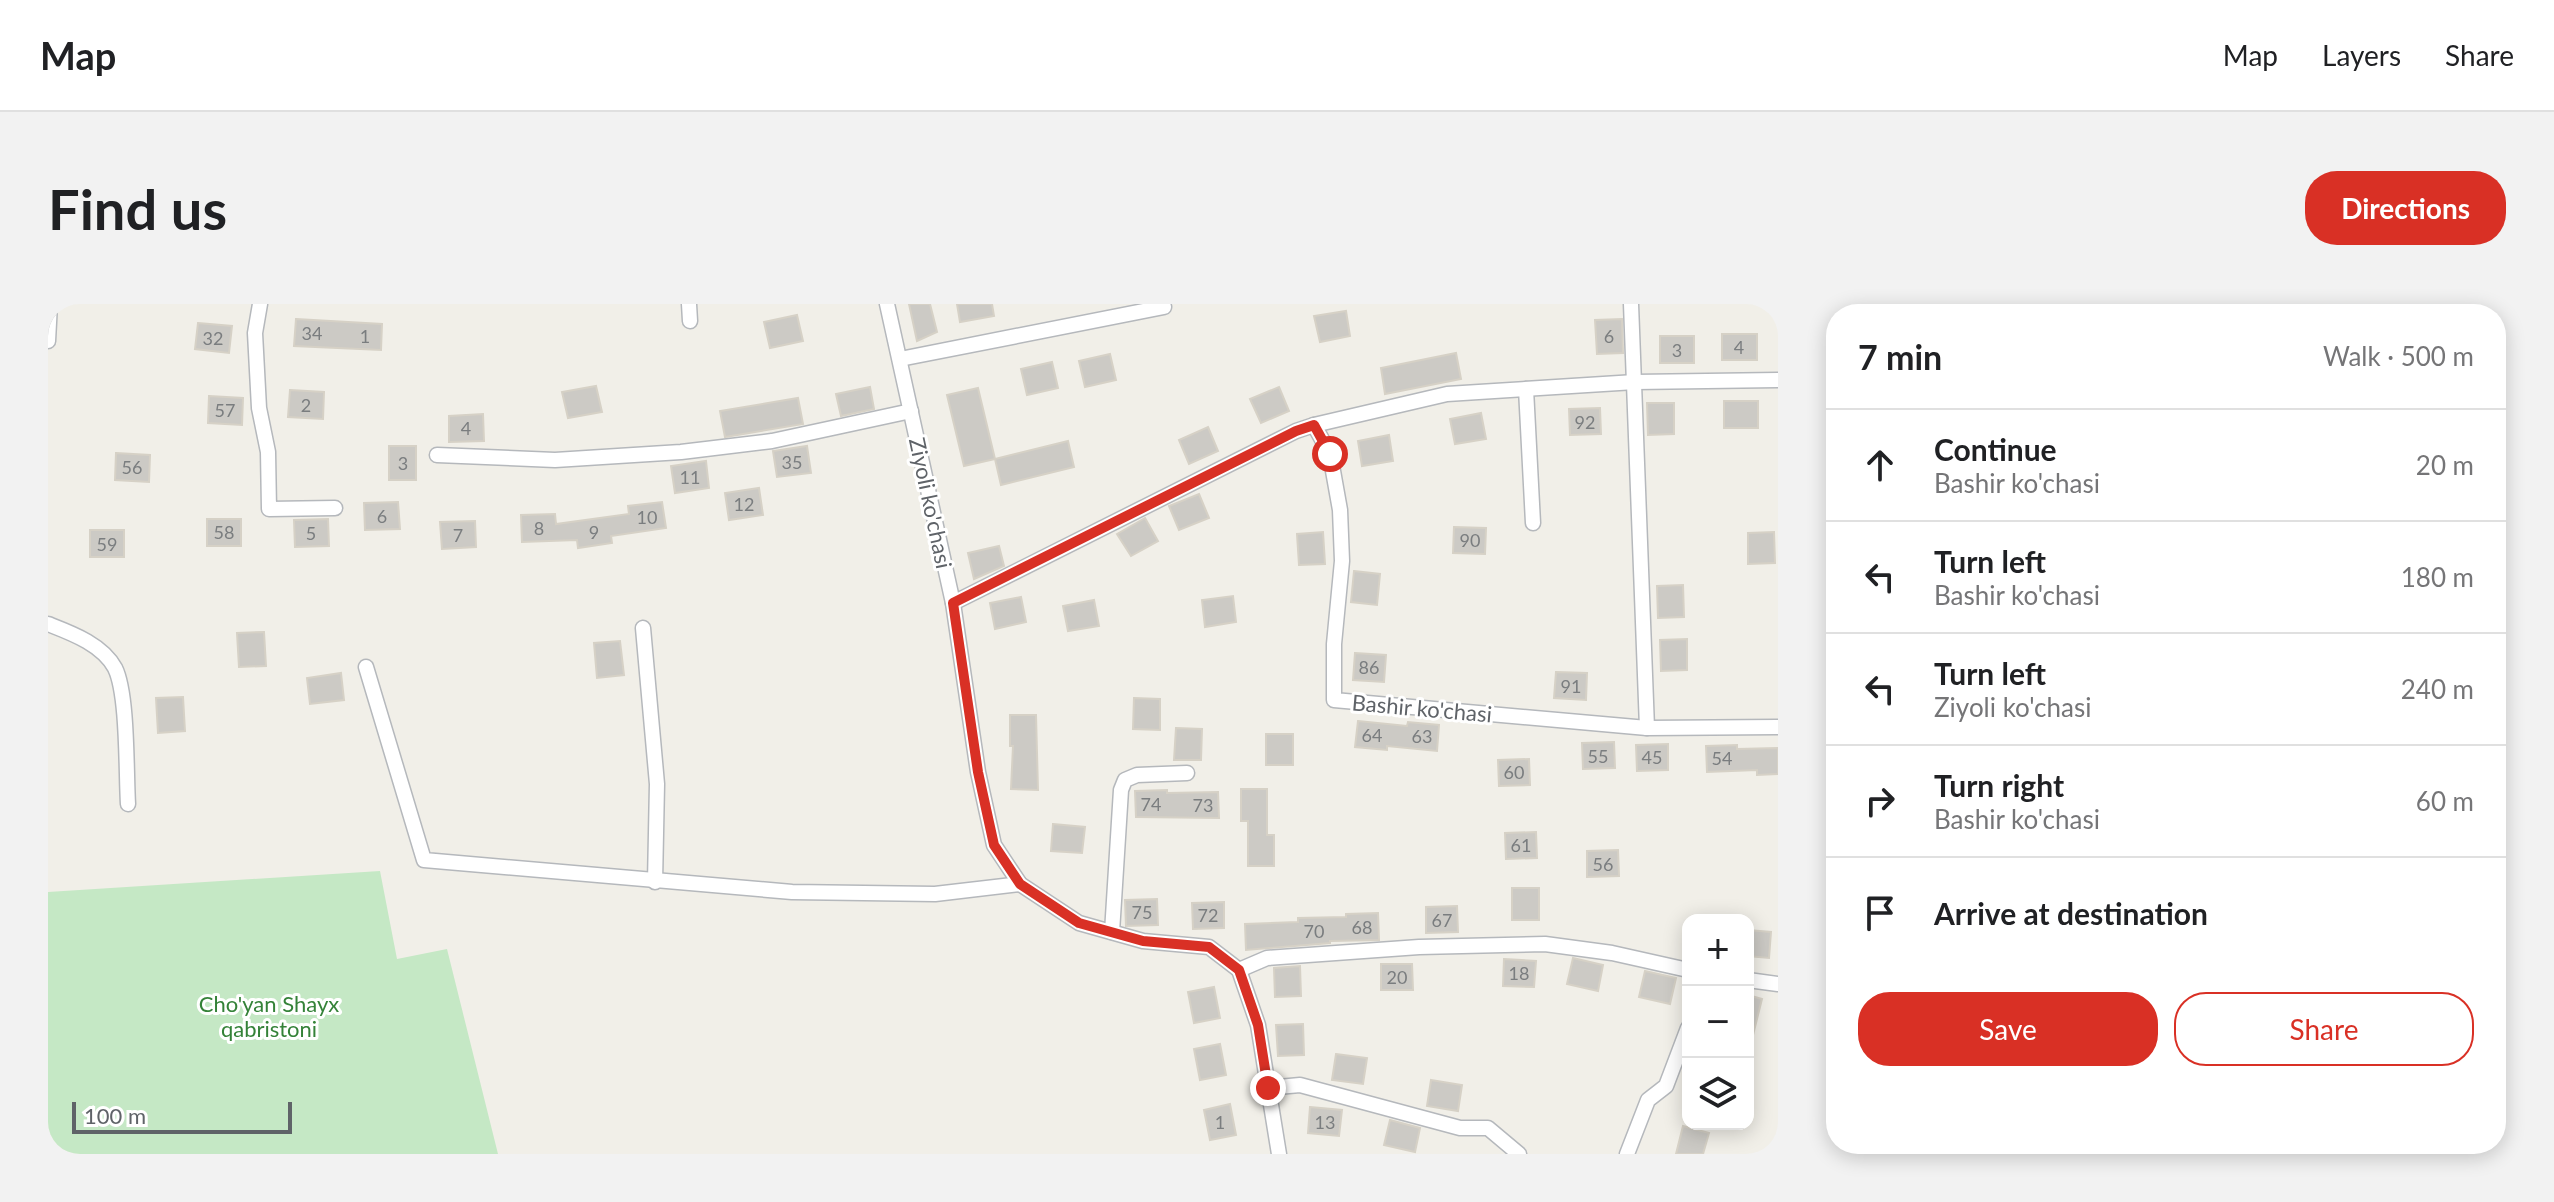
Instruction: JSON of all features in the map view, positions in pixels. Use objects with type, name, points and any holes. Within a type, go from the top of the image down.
[{"type":"street","points":[[48,341],[50,304]]},
{"type":"street","points":[[260,304],[255,333],[259,408],[268,452],[269,509],[335,508]]},
{"type":"street","points":[[689,304],[690,321]]},
{"type":"street","name":"Ziyoli ko'chasi","points":[[887,304],[953,603],[978,772],[994,845],[1020,884],[1079,923],[1143,941],[1209,947],[1239,970]]},
{"type":"street","points":[[1631,304],[1647,728]]},
{"type":"street","points":[[900,359],[1164,307]]},
{"type":"street","points":[[953,603],[1135,510],[1314,425],[1447,394],[1635,382],[1778,380]]},
{"type":"street","points":[[1526,389],[1533,523]]},
{"type":"street","points":[[437,455],[555,460],[681,452],[772,441],[911,411]]},
{"type":"street","name":"Bashir ko'chasi","points":[[1314,425],[1330,454],[1340,510],[1342,561],[1334,644],[1334,700],[1647,728],[1778,727]]},
{"type":"street","points":[[48,624],[71,633],[100,651],[115,668],[122,694],[128,804]]},
{"type":"street","points":[[643,628],[657,784],[655,882]]},
{"type":"street","points":[[366,667],[424,860],[792,892],[935,894],[1020,884]]},
{"type":"street","points":[[1112,932],[1121,790],[1125,780],[1137,775],[1187,773]]},
{"type":"street","points":[[1279,1154],[1258,1025],[1239,970],[1267,958],[1419,947],[1545,944],[1612,953],[1682,969]]},
{"type":"street","points":[[1754,981],[1778,984]]},
{"type":"street","points":[[1627,1154],[1648,1100],[1666,1086],[1682,1044]]},
{"type":"street","points":[[1268,1088],[1300,1085],[1460,1128],[1488,1128],[1519,1154]]},
{"type":"green space","name":"Cho'yan Shayx qabristoni","points":[[380,871],[397,959],[447,949],[498,1154],[48,1154],[48,892]]},
{"type":"building","points":[[909,304],[930,304],[937,332],[917,341]]},
{"type":"building","points":[[957,304],[992,304],[994,316],[960,322]]},
{"type":"building","points":[[1346,311],[1350,336],[1320,342],[1314,316]]},
{"type":"building","points":[[797,315],[803,341],[770,348],[764,322]]},
{"type":"building","points":[[296,319],[382,324],[381,350],[294,346]]},
{"type":"building","points":[[1622,319],[1623,353],[1597,354],[1595,320]]},
{"type":"building","points":[[198,323],[232,326],[229,353],[195,349]]},
{"type":"building","points":[[1722,334],[1757,334],[1757,360],[1722,360]]},
{"type":"building","points":[[1660,336],[1694,336],[1694,363],[1660,363]]},
{"type":"building","points":[[1456,353],[1461,379],[1385,394],[1381,368]]},
{"type":"building","points":[[1110,354],[1116,380],[1085,387],[1079,361]]},
{"type":"building","points":[[1052,362],[1058,388],[1027,395],[1021,369]]},
{"type":"building","points":[[596,386],[602,412],[568,418],[562,392]]},
{"type":"building","points":[[870,387],[874,409],[841,416],[836,394]]},
{"type":"building","points":[[1279,387],[1289,411],[1261,423],[1250,399]]},
{"type":"building","points":[[978,388],[995,459],[964,466],[947,395]]},
{"type":"building","points":[[290,390],[324,392],[323,419],[288,417]]},
{"type":"building","points":[[209,396],[243,398],[242,425],[208,423]]},
{"type":"building","points":[[798,398],[803,424],[725,437],[720,411]]},
{"type":"building","points":[[1724,401],[1758,401],[1758,428],[1724,428]]},
{"type":"building","points":[[1647,403],[1674,403],[1674,434],[1648,435]]},
{"type":"building","points":[[1600,408],[1601,434],[1570,435],[1569,409]]},
{"type":"building","points":[[1481,413],[1486,439],[1455,444],[1450,419]]},
{"type":"building","points":[[483,414],[484,441],[449,442],[449,416]]},
{"type":"building","points":[[1208,427],[1218,451],[1189,464],[1179,440]]},
{"type":"building","points":[[1389,435],[1393,461],[1362,466],[1358,441]]},
{"type":"building","points":[[1068,441],[1074,467],[1001,485],[995,459]]},
{"type":"building","points":[[389,446],[416,446],[416,480],[389,480]]},
{"type":"building","points":[[807,446],[811,473],[777,477],[773,451]]},
{"type":"building","points":[[116,453],[150,455],[149,482],[115,480]]},
{"type":"building","points":[[706,461],[709,488],[675,493],[671,466]]},
{"type":"building","points":[[759,488],[763,515],[729,520],[725,493]]},
{"type":"building","points":[[1199,494],[1209,518],[1179,530],[1169,506]]},
{"type":"building","points":[[398,502],[400,529],[365,530],[364,503]]},
{"type":"building","points":[[662,502],[666,528],[611,536],[612,543],[578,548],[577,540],[522,542],[521,515],[555,514],[556,524],[629,514],[628,506]]},
{"type":"building","points":[[1145,518],[1158,541],[1131,556],[1117,534]]},
{"type":"building","points":[[207,519],[241,519],[241,546],[207,546]]},
{"type":"building","points":[[328,519],[329,546],[295,547],[294,520]]},
{"type":"building","points":[[475,521],[476,547],[442,549],[440,522]]},
{"type":"building","points":[[1454,527],[1486,528],[1485,554],[1453,553]]},
{"type":"building","points":[[90,530],[124,530],[124,557],[90,557]]},
{"type":"building","points":[[1323,532],[1325,564],[1299,565],[1297,534]]},
{"type":"building","points":[[1774,532],[1775,563],[1748,564],[1748,533]]},
{"type":"building","points":[[999,546],[1004,566],[974,579],[968,553]]},
{"type":"building","points":[[1354,571],[1380,574],[1377,605],[1351,602]]},
{"type":"building","points":[[1683,585],[1684,617],[1658,618],[1657,586]]},
{"type":"building","points":[[1233,596],[1236,622],[1205,627],[1202,600]]},
{"type":"building","points":[[1021,597],[1026,622],[995,629],[990,603]]},
{"type":"building","points":[[1094,600],[1099,626],[1068,631],[1063,606]]},
{"type":"building","points":[[264,632],[266,666],[239,667],[237,633]]},
{"type":"building","points":[[1687,639],[1687,670],[1661,671],[1660,640]]},
{"type":"building","points":[[620,641],[624,675],[597,678],[594,643]]},
{"type":"building","points":[[1355,653],[1386,655],[1384,682],[1353,680]]},
{"type":"building","points":[[1556,672],[1587,673],[1586,700],[1554,698]]},
{"type":"building","points":[[341,673],[344,700],[310,704],[307,678]]},
{"type":"building","points":[[183,697],[185,731],[158,733],[156,698]]},
{"type":"building","points":[[1134,698],[1160,699],[1160,730],[1133,729]]},
{"type":"building","points":[[1010,715],[1036,715],[1038,790],[1011,789],[1013,746],[1010,746]]},
{"type":"building","points":[[1358,721],[1407,726],[1408,722],[1439,725],[1437,751],[1387,746],[1387,750],[1355,747]]},
{"type":"building","points":[[1176,728],[1202,729],[1201,760],[1174,760]]},
{"type":"building","points":[[1266,734],[1293,734],[1293,765],[1266,765]]},
{"type":"building","points":[[1614,742],[1615,768],[1583,769],[1582,743]]},
{"type":"building","points":[[1668,744],[1668,770],[1637,771],[1636,745]]},
{"type":"building","points":[[1737,745],[1737,749],[1778,748],[1778,774],[1757,775],[1757,770],[1707,772],[1706,746]]},
{"type":"building","points":[[1529,759],[1530,785],[1499,786],[1498,760]]},
{"type":"building","points":[[1241,789],[1267,789],[1267,835],[1274,835],[1274,866],[1248,866],[1248,821],[1241,821]]},
{"type":"building","points":[[1167,790],[1167,793],[1218,792],[1219,818],[1136,817],[1135,791]]},
{"type":"building","points":[[1053,824],[1085,827],[1082,853],[1051,851]]},
{"type":"building","points":[[1536,832],[1537,858],[1506,859],[1505,833]]},
{"type":"building","points":[[1618,850],[1619,876],[1587,877],[1587,851]]},
{"type":"building","points":[[1512,888],[1539,888],[1539,920],[1512,920]]},
{"type":"building","points":[[1157,899],[1158,925],[1126,926],[1125,900]]},
{"type":"building","points":[[1224,902],[1224,928],[1193,929],[1192,903]]},
{"type":"building","points":[[1457,906],[1458,932],[1426,933],[1426,907]]},
{"type":"building","points":[[1378,913],[1379,940],[1330,941],[1246,950],[1245,924]]},
{"type":"building","points":[[1754,931],[1771,932],[1769,958],[1754,957]]},
{"type":"building","points":[[1573,958],[1603,965],[1598,991],[1567,984]]},
{"type":"building","points":[[1504,959],[1536,961],[1534,987],[1503,986]]},
{"type":"building","points":[[1381,964],[1412,964],[1413,990],[1381,990]]},
{"type":"building","points":[[1300,966],[1301,996],[1275,997],[1274,968]]},
{"type":"building","points":[[1645,971],[1676,978],[1670,1004],[1639,997]]},
{"type":"building","points":[[1214,987],[1220,1018],[1194,1023],[1188,992]]},
{"type":"building","points":[[1754,997],[1762,999],[1754,1031]]},
{"type":"building","points":[[1303,1024],[1304,1055],[1278,1056],[1276,1025]]},
{"type":"building","points":[[1220,1044],[1226,1075],[1200,1080],[1194,1049]]},
{"type":"building","points":[[1336,1054],[1367,1058],[1363,1084],[1332,1080]]},
{"type":"building","points":[[1431,1080],[1462,1085],[1458,1111],[1427,1106]]},
{"type":"building","points":[[1230,1104],[1236,1135],[1210,1140],[1204,1110]]},
{"type":"building","points":[[1310,1107],[1342,1110],[1339,1136],[1308,1133]]},
{"type":"building","points":[[1390,1120],[1420,1128],[1415,1152],[1384,1145]]},
{"type":"building","points":[[1682,1130],[1709,1133],[1703,1154],[1676,1154]]},
{"type":"route","points":[[1268,1088],[1258,1025],[1239,970],[1209,947],[1143,941],[1079,923],[1020,884],[994,845],[978,772],[953,603],[1296,431],[1314,425],[1330,454]]}]
